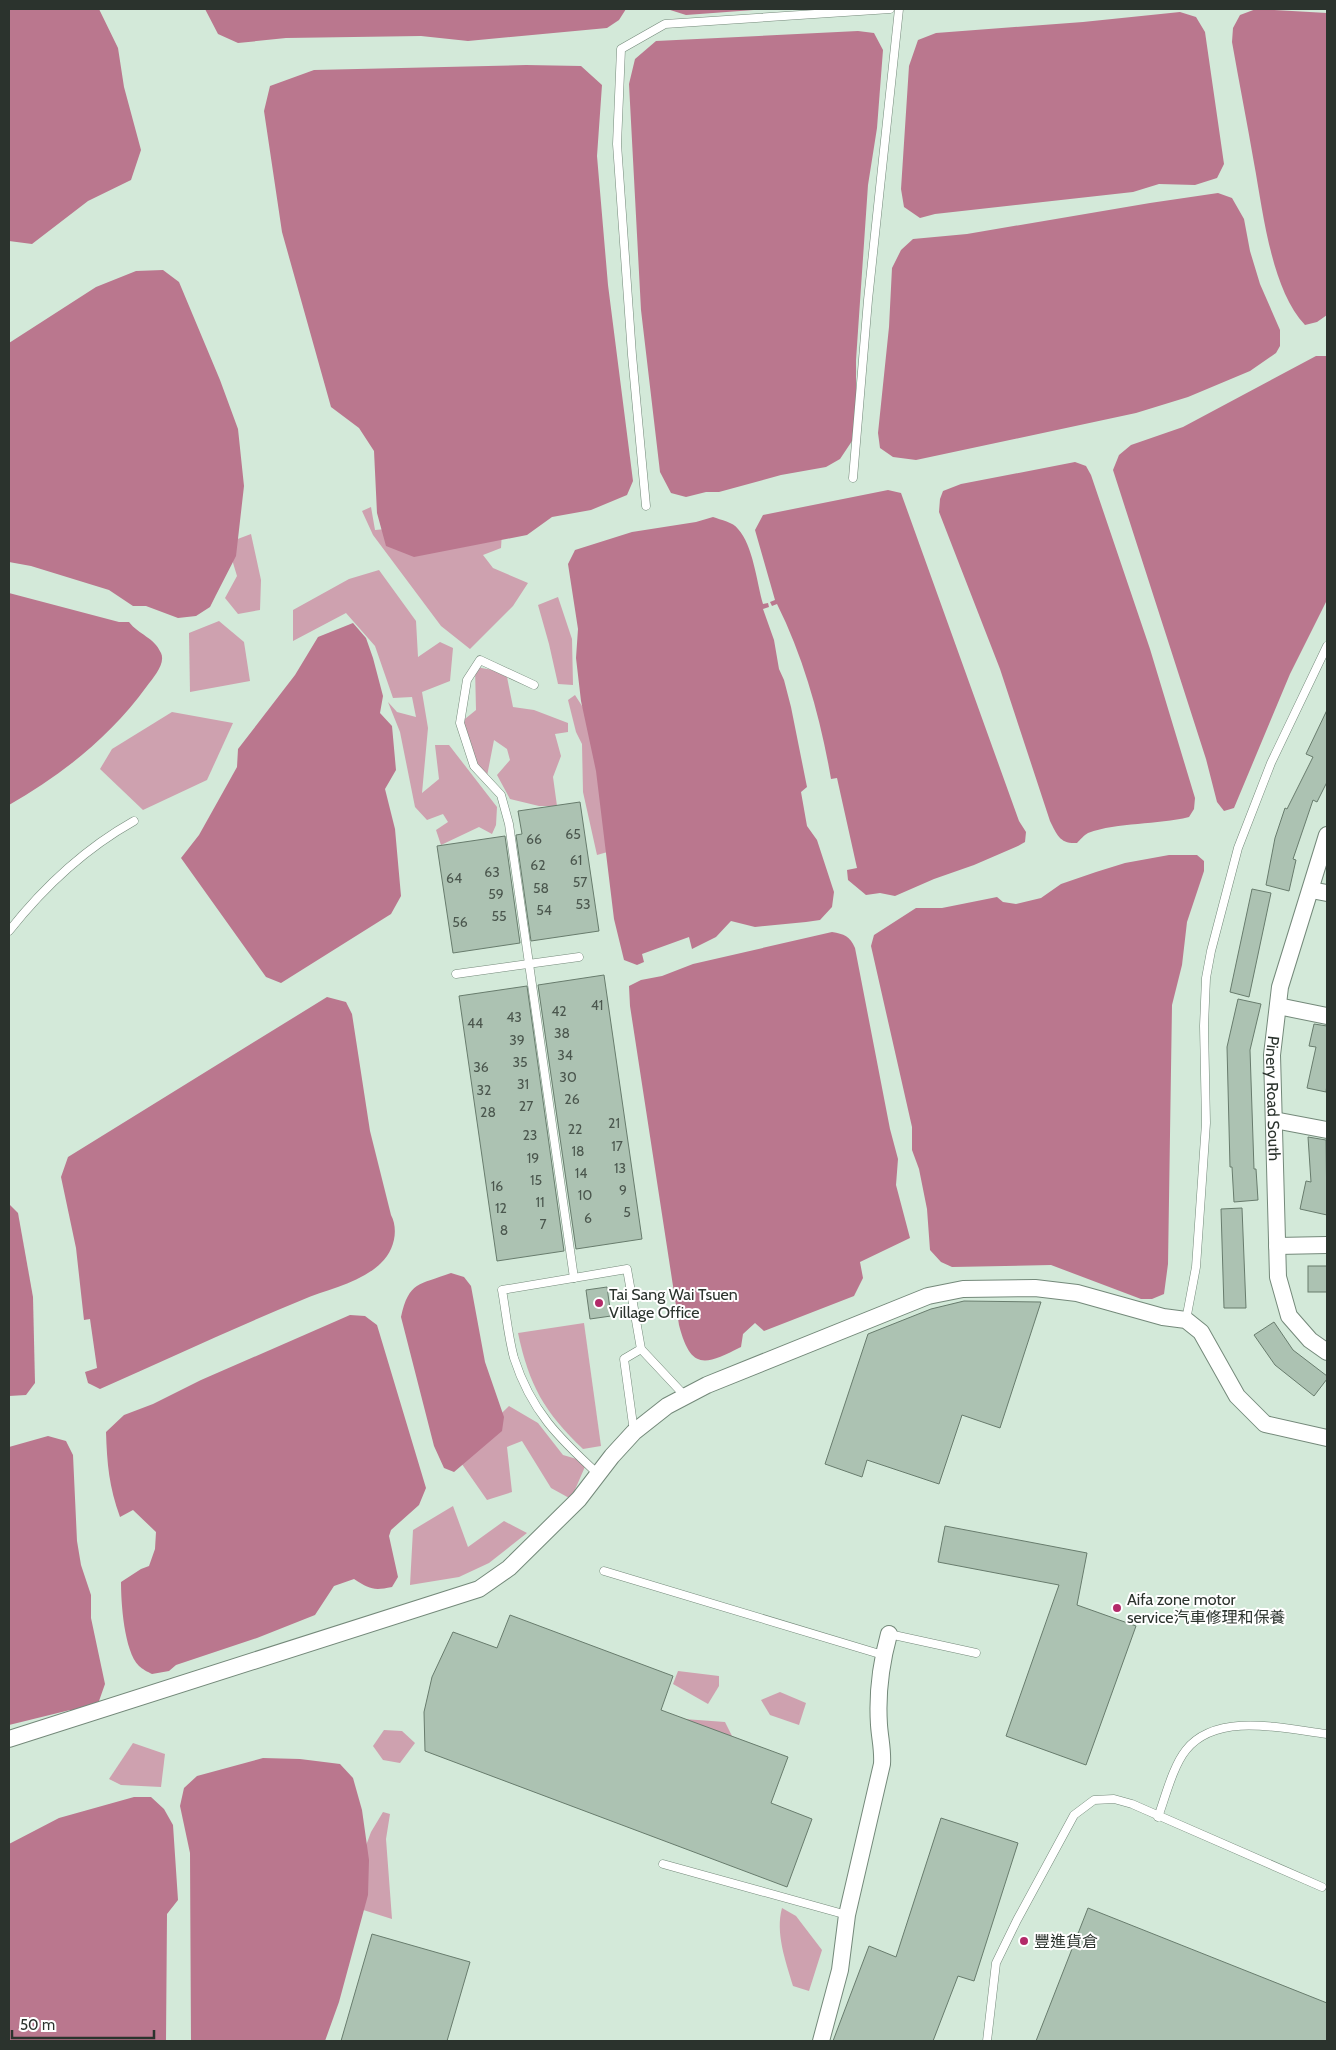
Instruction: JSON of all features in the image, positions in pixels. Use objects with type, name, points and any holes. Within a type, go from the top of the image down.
[{"type":"street","name":"Pinery Road South","points":[[1327,835],[1280,987],[1272,1055],[1278,1277],[1290,1316],[1310,1340],[1327,1352]]},
{"type":"street","points":[[1311,890],[1327,893]]},
{"type":"street","points":[[1278,1006],[1327,1016]]},
{"type":"street","points":[[1274,1120],[1327,1130]]},
{"type":"street","points":[[1277,1246],[1327,1245]]},
{"type":"street","points":[[9,1739],[479,1589],[509,1568],[579,1499],[634,1432],[656,1414],[707,1385],[928,1296],[963,1289],[1035,1288],[1077,1292],[1163,1317],[1186,1320],[1201,1332],[1237,1396],[1265,1424],[1327,1438]]},
{"type":"street","points":[[821,2041],[840,1970],[847,1916],[882,1764],[883,1747],[879,1726],[879,1698],[883,1655],[889,1634]]},
{"type":"lane","points":[[646,506],[632,354],[617,144],[621,49],[665,24],[890,9]]},
{"type":"lane","points":[[853,478],[868,300],[899,9]]},
{"type":"lane","points":[[1186,1320],[1196,1267],[1205,1133],[1204,1026],[1206,978],[1211,951],[1238,848],[1271,763],[1327,646]]},
{"type":"lane","points":[[534,685],[480,660],[467,680],[460,723],[474,766],[500,795],[509,824],[574,1278]]},
{"type":"lane","points":[[9,931],[26,910],[83,855],[106,837],[134,821]]},
{"type":"lane","points":[[456,974],[579,956]]},
{"type":"lane","points":[[598,1474],[558,1437],[539,1412],[524,1385],[514,1356],[502,1290],[627,1269],[641,1349],[685,1396]]},
{"type":"lane","points":[[634,1432],[624,1359],[641,1349]]},
{"type":"lane","points":[[604,1571],[883,1655]]},
{"type":"lane","points":[[889,1634],[976,1653]]},
{"type":"lane","points":[[1158,1817],[1178,1765],[1186,1750],[1204,1734],[1226,1727],[1253,1725],[1327,1734]]},
{"type":"lane","points":[[987,2041],[996,1963],[1074,1815],[1094,1800],[1114,1799],[1132,1804],[1158,1817],[1322,1887]]},
{"type":"lane","points":[[663,1864],[847,1916]]},
{"type":"shaded area","points":[[9,9],[99,9],[118,48],[124,87],[141,150],[131,180],[88,201],[32,244],[9,241]]},
{"type":"shaded area","points":[[205,9],[626,9],[619,20],[607,28],[468,41],[421,36],[286,38],[238,43],[218,34]]},
{"type":"shaded area","points":[[667,9],[768,9],[686,15]]},
{"type":"shaded area","points":[[1256,9],[1327,13],[1327,315],[1317,322],[1305,325],[1293,310],[1284,291],[1270,248],[1232,42],[1233,28],[1240,15]]},
{"type":"shaded area","points":[[1180,12],[1196,17],[1205,32],[1224,164],[1217,178],[1195,185],[1159,184],[1133,192],[935,214],[920,218],[904,207],[901,189],[909,66],[918,40],[936,33],[1083,22]]},
{"type":"shaded area","points":[[858,31],[874,33],[883,50],[877,128],[868,185],[856,360],[856,407],[852,441],[840,459],[826,467],[781,475],[719,492],[706,492],[686,497],[671,493],[660,472],[641,310],[629,84],[635,59],[656,41]]},
{"type":"shaded area","points":[[526,65],[581,66],[602,85],[597,156],[608,285],[633,481],[627,495],[591,510],[552,517],[527,535],[414,557],[386,546],[377,513],[374,451],[359,428],[331,407],[282,232],[264,111],[270,86],[314,70]]},
{"type":"shaded area","points":[[1218,193],[1232,198],[1244,219],[1250,251],[1260,284],[1280,330],[1280,346],[1276,353],[1250,371],[1188,397],[1136,413],[916,460],[893,457],[880,448],[878,433],[889,327],[892,268],[901,250],[913,239],[967,234]]},
{"type":"shaded area","points":[[163,270],[179,282],[220,380],[238,429],[244,486],[236,556],[210,607],[196,616],[178,618],[146,606],[133,606],[109,590],[31,566],[9,562],[9,343],[96,287],[136,271]]},
{"type":"shaded area","points":[[1316,356],[1327,356],[1327,600],[1290,674],[1234,808],[1224,811],[1217,802],[1206,759],[1113,470],[1119,455],[1131,445],[1183,427]]},
{"type":"shaded area","points":[[1075,462],[1086,466],[1091,475],[1150,649],[1195,798],[1194,809],[1189,817],[1100,829],[1087,834],[1077,843],[1071,843],[1060,838],[1050,821],[1000,669],[939,512],[943,491],[961,484]]},
{"type":"shaded area","points":[[888,490],[901,493],[1019,821],[1026,832],[1025,842],[1018,846],[895,896],[880,893],[866,895],[848,880],[847,870],[857,868],[837,778],[831,779],[817,712],[795,646],[777,604],[772,606],[770,602],[775,600],[755,530],[763,515]]},
{"type":"shaded area","points":[[371,507],[375,530],[397,528],[502,532],[501,548],[483,555],[493,568],[528,583],[513,606],[470,649],[441,626],[373,535],[362,511]]},
{"type":"shaded area","points":[[713,517],[733,525],[743,536],[751,554],[763,604],[768,603],[769,607],[763,609],[774,640],[779,669],[791,707],[807,787],[801,792],[807,826],[817,840],[834,892],[832,907],[820,920],[806,922],[755,927],[731,921],[716,937],[692,949],[689,937],[642,954],[644,962],[637,965],[624,960],[614,919],[596,771],[581,701],[576,658],[578,629],[568,564],[575,550],[632,532],[696,522]]},
{"type":"shaded area","points":[[251,534],[261,580],[260,610],[238,614],[225,598],[237,576],[227,543]]},
{"type":"shaded area","points":[[379,570],[416,621],[418,657],[440,642],[453,648],[450,681],[422,692],[428,728],[422,793],[439,779],[435,745],[449,745],[497,807],[496,825],[492,834],[479,827],[441,845],[436,830],[448,822],[443,814],[427,820],[415,807],[400,732],[388,702],[397,712],[416,717],[412,697],[393,698],[375,646],[346,613],[293,641],[293,610],[349,579]]},
{"type":"shaded area","points":[[9,593],[119,622],[129,622],[154,643],[161,653],[162,662],[158,671],[133,704],[101,738],[48,781],[9,805]]},
{"type":"shaded area","points":[[558,597],[572,639],[573,685],[558,684],[538,605]]},
{"type":"shaded area","points":[[219,621],[244,642],[250,681],[190,692],[189,633]]},
{"type":"shaded area","points":[[353,623],[366,638],[383,696],[380,713],[392,726],[396,770],[385,789],[395,829],[401,896],[391,914],[281,983],[266,977],[181,858],[199,835],[237,767],[238,749],[295,675],[318,637]]},
{"type":"shaded area","points":[[475,667],[506,672],[513,707],[534,710],[568,723],[568,732],[555,734],[561,756],[553,777],[557,806],[539,806],[510,799],[497,775],[510,760],[507,749],[494,740],[487,776],[471,758],[460,723],[476,710]]},
{"type":"shaded area","points":[[575,695],[591,720],[611,851],[597,855],[583,792],[582,744],[576,732],[568,700]]},
{"type":"shaded area","points":[[172,712],[233,723],[207,780],[143,810],[100,769],[112,749]]},
{"type":"shaded area","points":[[1169,855],[1197,855],[1204,861],[1204,871],[1187,922],[1182,965],[1172,1005],[1168,1264],[1164,1294],[1152,1299],[1141,1299],[1051,1265],[952,1267],[941,1262],[930,1250],[927,1209],[919,1169],[912,1150],[912,1127],[871,946],[874,935],[916,908],[942,908],[997,897],[1003,902],[1016,904],[1041,898],[1061,884],[1096,872],[1125,863]]},
{"type":"shaded area","points":[[832,932],[846,936],[855,948],[890,1129],[898,1159],[896,1185],[910,1238],[860,1262],[863,1278],[854,1296],[764,1331],[755,1323],[743,1334],[741,1347],[718,1358],[701,1360],[694,1357],[689,1350],[679,1325],[630,1006],[629,986],[641,980],[662,976],[693,964]]},
{"type":"shaded area","points":[[327,997],[346,1002],[352,1014],[370,1131],[395,1227],[394,1240],[389,1253],[373,1270],[354,1281],[312,1296],[100,1389],[88,1383],[85,1372],[97,1368],[90,1319],[84,1320],[76,1248],[61,1177],[68,1157]]},
{"type":"shaded area","points":[[9,1204],[18,1213],[33,1297],[35,1383],[26,1395],[9,1396]]},
{"type":"shaded area","points":[[451,1273],[464,1277],[471,1286],[485,1362],[504,1417],[502,1431],[454,1472],[444,1468],[434,1446],[401,1317],[404,1305],[412,1290],[423,1283]]},
{"type":"shaded area","points":[[350,1315],[365,1316],[377,1325],[426,1488],[419,1505],[391,1530],[389,1536],[398,1577],[392,1587],[386,1588],[372,1588],[354,1579],[334,1586],[315,1615],[257,1638],[176,1665],[169,1671],[152,1674],[139,1666],[130,1649],[123,1613],[121,1582],[149,1566],[155,1549],[156,1532],[133,1510],[120,1517],[109,1475],[106,1432],[124,1415],[153,1404],[201,1380]]},
{"type":"shaded area","points":[[584,1323],[601,1446],[583,1449],[558,1423],[540,1397],[527,1368],[518,1333]]},
{"type":"shaded area","points":[[509,1406],[538,1423],[563,1455],[587,1462],[571,1499],[551,1488],[522,1441],[507,1447],[512,1492],[487,1500],[457,1457]]},
{"type":"shaded area","points":[[48,1436],[66,1441],[73,1455],[77,1541],[81,1565],[91,1595],[91,1618],[105,1684],[99,1701],[80,1711],[70,1710],[9,1725],[9,1447]]},
{"type":"shaded area","points":[[453,1506],[468,1547],[504,1521],[527,1533],[489,1563],[459,1577],[410,1585],[413,1530]]},
{"type":"shaded area","points":[[678,1671],[719,1676],[719,1686],[708,1704],[673,1684]]},
{"type":"shaded area","points":[[780,1692],[806,1703],[799,1725],[770,1715],[761,1700]]},
{"type":"shaded area","points":[[684,1719],[725,1722],[736,1744]]},
{"type":"shaded area","points":[[384,1730],[402,1731],[415,1743],[400,1763],[383,1760],[373,1746]]},
{"type":"shaded area","points":[[133,1743],[165,1754],[161,1787],[121,1785],[109,1779]]},
{"type":"shaded area","points":[[263,1758],[300,1759],[340,1764],[353,1778],[362,1810],[369,1860],[368,1895],[339,2002],[325,2041],[191,2041],[190,1853],[180,1806],[184,1788],[197,1776]]},
{"type":"shaded area","points":[[134,1797],[151,1797],[164,1809],[173,1825],[178,1900],[167,1914],[166,2041],[9,2041],[9,1844],[59,1818]]},
{"type":"shaded area","points":[[383,1812],[390,1814],[386,1839],[392,1919],[357,1908],[357,1870],[371,1832]]},
{"type":"shaded area","points":[[782,1908],[796,1916],[822,1950],[809,1991],[793,1986],[781,1937],[780,1918]]},
{"type":"building","points":[[1327,710],[1327,782],[1317,802],[1313,800],[1293,859],[1296,860],[1289,891],[1266,885],[1275,838],[1285,808],[1287,809],[1313,757],[1306,754]]},
{"type":"building","points":[[580,802],[599,931],[531,941],[516,835],[522,834],[518,811]]},
{"type":"building","points":[[505,836],[520,943],[453,953],[437,846]]},
{"type":"building","points":[[1252,889],[1271,893],[1249,997],[1230,992]]},
{"type":"building","points":[[604,975],[642,1239],[576,1249],[538,985]]},
{"type":"building","points":[[527,986],[564,1251],[497,1261],[459,996]]},
{"type":"building","points":[[1238,999],[1261,1004],[1250,1050],[1254,1169],[1256,1169],[1258,1200],[1234,1202],[1232,1167],[1230,1167],[1227,1047]]},
{"type":"building","points":[[1314,1024],[1327,1026],[1326,1092],[1307,1088],[1316,1047],[1309,1046]]},
{"type":"building","points":[[1308,1137],[1326,1140],[1327,1215],[1300,1209],[1306,1181],[1311,1182]]},
{"type":"building","points":[[1242,1208],[1246,1308],[1224,1308],[1221,1209]]},
{"type":"building","points":[[1308,1266],[1327,1266],[1327,1292],[1308,1292]]},
{"type":"building","name":"Tai Sang Wai Tsuen Village Office","points":[[607,1287],[611,1316],[590,1319],[586,1290]]},
{"type":"building","points":[[964,1301],[1041,1302],[1000,1428],[962,1415],[939,1484],[867,1460],[862,1477],[825,1464],[868,1334],[931,1309]]},
{"type":"building","points":[[1274,1322],[1293,1350],[1327,1376],[1327,1379],[1314,1396],[1275,1365],[1254,1335]]},
{"type":"building","points":[[945,1526],[1087,1553],[1077,1605],[1136,1626],[1086,1765],[1006,1736],[1059,1585],[938,1562]]},
{"type":"building","points":[[510,1615],[673,1676],[661,1710],[788,1757],[771,1803],[812,1819],[787,1887],[425,1751],[424,1712],[432,1677],[453,1632],[497,1648]]},
{"type":"building","points":[[941,1818],[1018,1843],[974,1981],[958,1976],[933,2041],[833,2041],[869,1946],[896,1957]]},
{"type":"building","points":[[1088,1908],[1327,2003],[1327,2041],[1036,2041]]},
{"type":"building","points":[[372,1934],[470,1962],[447,2041],[341,2041]]},
{"type":"place","name":"Tai Sang Wai Tsuen Village Office","points":[[599,1303]]},
{"type":"place","name":"Aifa zone motor service汽車修理和保養","points":[[1117,1608]]},
{"type":"place","name":"豐進貨倉","points":[[1024,1941]]}]
